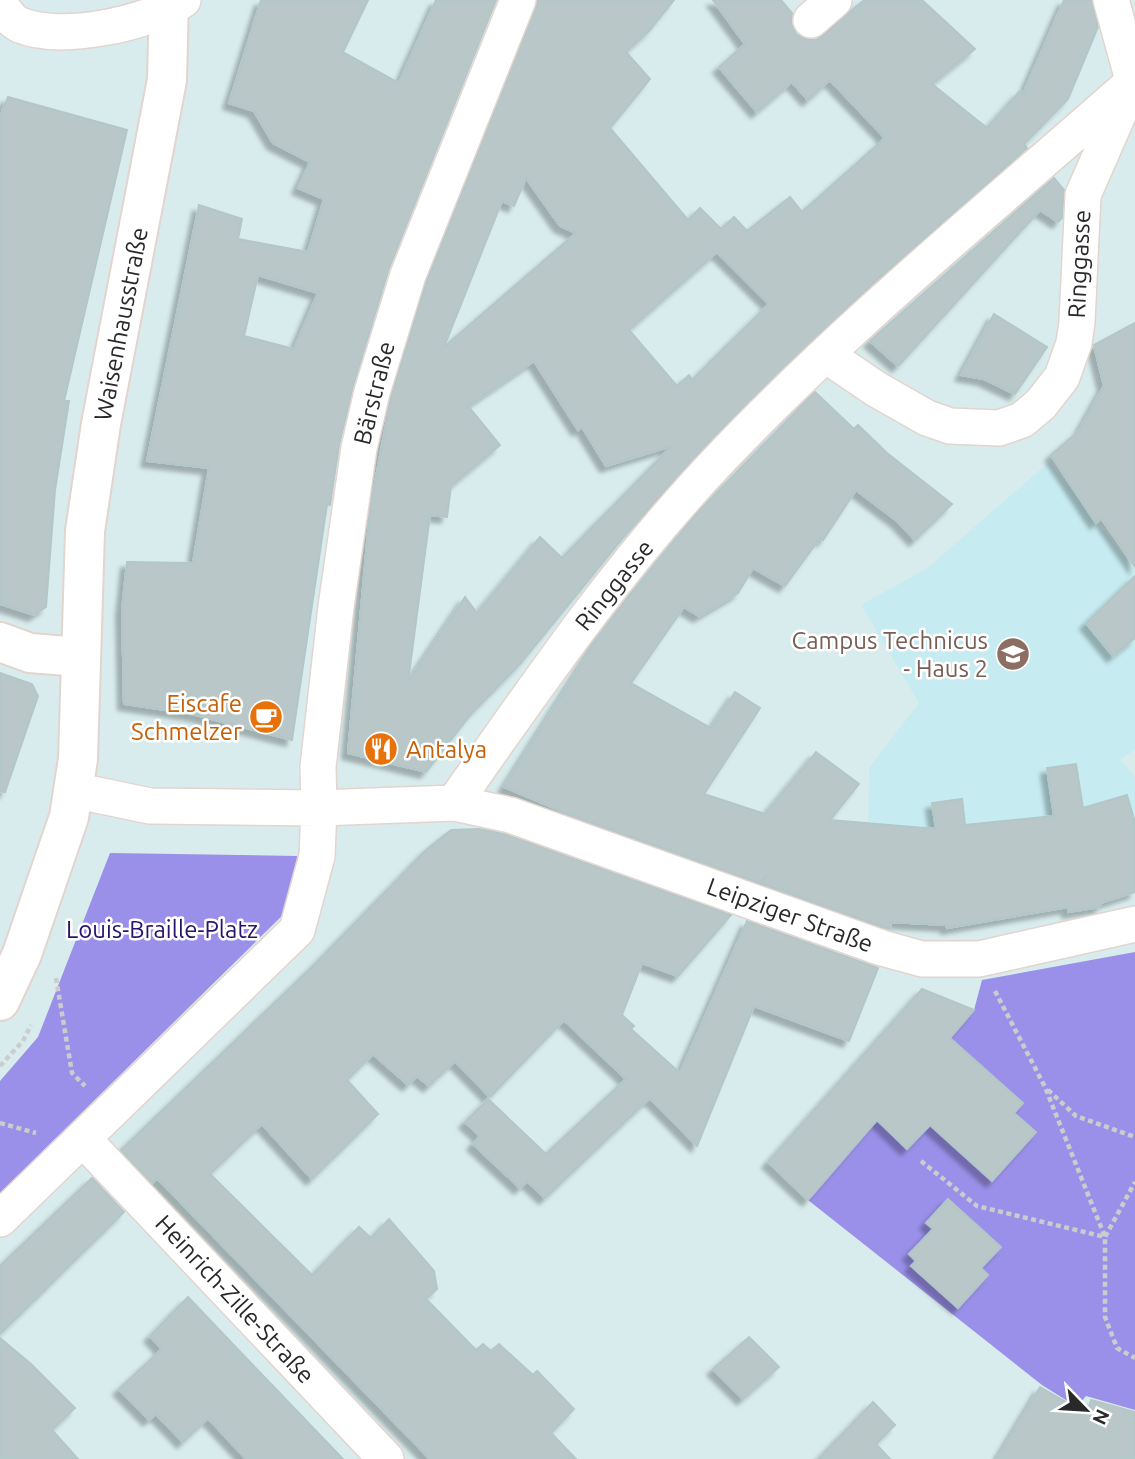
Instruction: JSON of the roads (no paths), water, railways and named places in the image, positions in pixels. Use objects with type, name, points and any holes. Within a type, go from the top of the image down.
[{"type":"street","name":"Bärstraße","points":[[318,808],[317,767],[336,607],[359,448],[372,392],[408,275],[518,0]]},
{"type":"street","points":[[1111,0],[1134,85]]},
{"type":"street","points":[[6,25],[54,31],[115,26],[174,3]]},
{"type":"street","name":"Waisenhausstraße","points":[[80,657],[85,531],[92,481],[167,80],[174,3]]},
{"type":"street","name":"Ringgasse","points":[[826,355],[876,389],[927,418],[950,426],[999,428],[1022,420],[1041,404],[1062,377],[1073,343],[1077,322],[1083,195],[1134,85]]},
{"type":"street","name":"Ringgasse","points":[[454,803],[583,621],[718,461],[826,355],[1134,85]]},
{"type":"street","points":[[0,642],[30,653],[80,657],[78,759],[69,817],[22,954],[0,1001]]},
{"type":"street","points":[[73,790],[150,806],[318,808],[454,803]]},
{"type":"street","name":"Leipziger Straße","points":[[454,803],[510,815],[882,948],[922,959],[979,959],[1135,924]]},
{"type":"street","points":[[0,1219],[297,930],[317,856],[318,808]]},
{"type":"street","name":"Heinrich-Zille-Straße","points":[[83,1139],[386,1459]]},
{"type":"place","name":"Campus Technicus - Haus 2","points":[[1013,654]]},
{"type":"place","name":"Eiscafe Schmelzer","points":[[266,717]]},
{"type":"place","name":"Antalya","points":[[381,749]]},
{"type":"park label","name":"Louis-Braille-Platz","points":[[162,929]]}]
